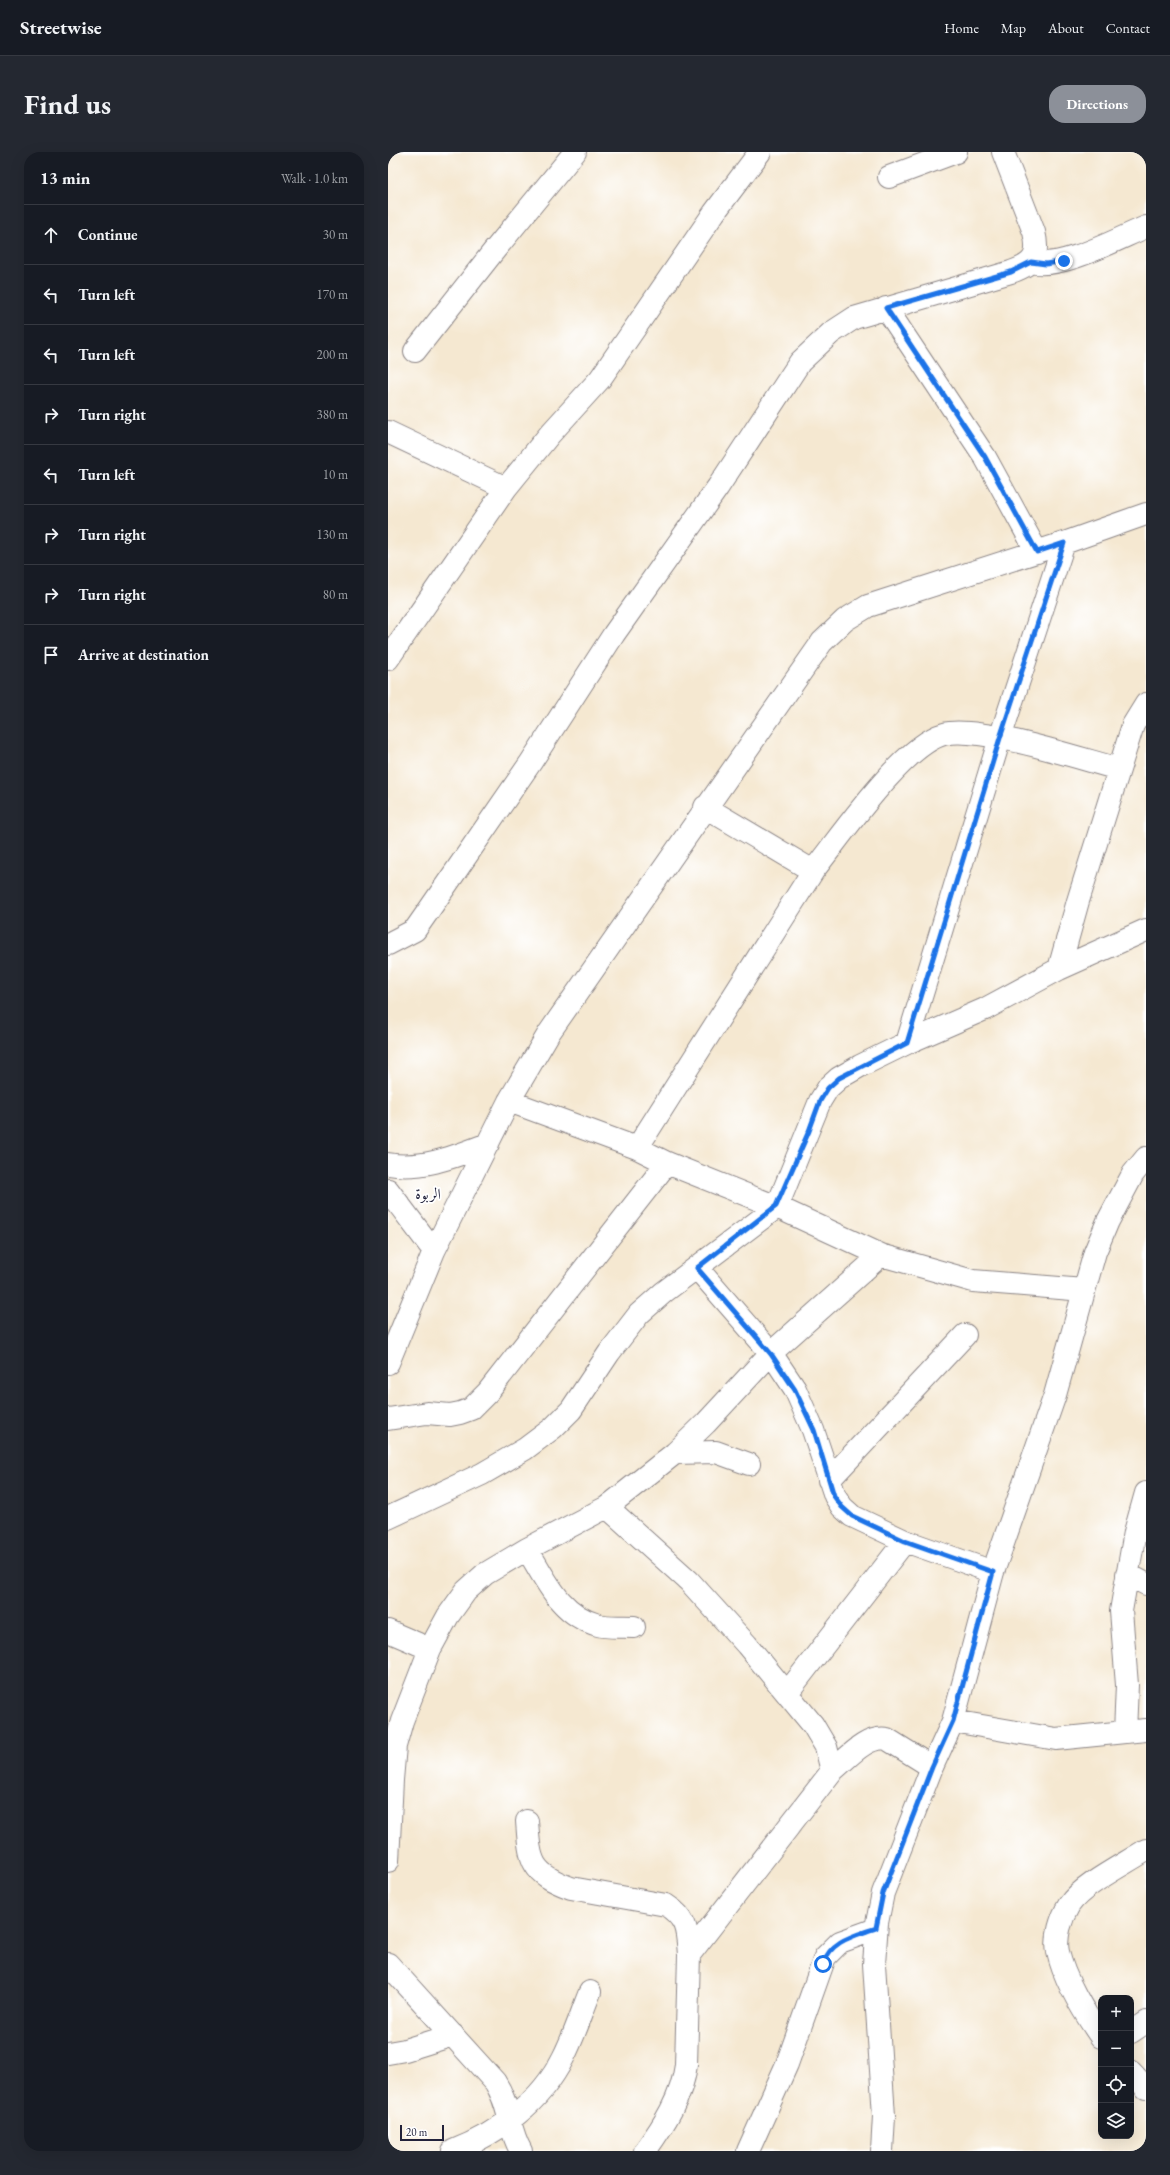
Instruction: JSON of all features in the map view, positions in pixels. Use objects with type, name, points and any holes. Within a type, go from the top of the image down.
[{"type":"street","points":[[415,351],[493,252],[575,152]]},
{"type":"street","points":[[388,659],[506,488],[550,434],[600,379],[714,213],[760,152]]},
{"type":"street","points":[[889,177],[956,152]]},
{"type":"street","points":[[1003,152],[1037,243],[1036,253],[1031,262]]},
{"type":"street","points":[[388,944],[414,930],[418,925],[531,762],[614,634],[718,487],[800,362],[820,342],[854,318],[1011,272],[1031,262],[1046,264],[1064,261],[1146,227]]},
{"type":"street","points":[[886,308],[985,457],[1037,552]]},
{"type":"street","points":[[388,432],[506,488]]},
{"type":"street","points":[[388,1362],[434,1251],[509,1101],[553,1026],[822,642],[846,620],[868,606],[1037,552],[1146,514]]},
{"type":"street","points":[[907,1043],[1000,738],[1064,543]]},
{"type":"street","points":[[1058,969],[1133,724],[1146,704]]},
{"type":"street","points":[[637,1148],[813,871],[891,774],[910,754],[925,742],[944,734],[965,733],[1000,738],[1119,769]]},
{"type":"street","points":[[705,807],[813,871]]},
{"type":"street","points":[[388,1518],[482,1474],[525,1449],[553,1428],[571,1410],[588,1387],[626,1329],[664,1292],[776,1206],[809,1131],[820,1101],[828,1088],[839,1078],[907,1043],[985,1010],[1058,969],[1146,930]]},
{"type":"street","points":[[509,1101],[637,1148],[667,1163],[776,1206],[881,1255],[973,1281],[1084,1290]]},
{"type":"street","points":[[388,1164],[421,1164],[447,1160],[488,1144]]},
{"type":"street","points":[[882,2151],[884,2116],[874,1964],[876,1928],[883,1893],[932,1767],[953,1721],[993,1572],[1055,1395],[1095,1252],[1108,1221],[1133,1174],[1146,1158]]},
{"type":"street","points":[[388,1419],[427,1413],[450,1416],[470,1409],[488,1392],[667,1163]]},
{"type":"street","points":[[388,1190],[434,1251]]},
{"type":"street","points":[[388,1861],[395,1746],[402,1721],[430,1649],[448,1616],[466,1591],[485,1574],[527,1549],[607,1508],[675,1453],[706,1423],[771,1354],[881,1255]]},
{"type":"street","points":[[697,1268],[771,1354],[802,1404],[814,1430],[834,1496],[842,1507],[852,1516],[905,1541],[993,1572]]},
{"type":"street","points":[[829,1480],[964,1335]]},
{"type":"street","points":[[675,1453],[716,1452],[749,1464]]},
{"type":"street","points":[[953,1721],[1056,1739],[1136,1731],[1127,1686],[1121,1612],[1137,1579],[1135,1532],[1146,1493]]},
{"type":"street","points":[[607,1508],[688,1581],[787,1693],[821,1736],[832,1771]]},
{"type":"street","points":[[787,1693],[905,1541]]},
{"type":"street","points":[[527,1549],[560,1603],[573,1615],[599,1625],[634,1627]]},
{"type":"street","points":[[388,1631],[430,1649]]},
{"type":"street","points":[[689,1955],[832,1771],[865,1744],[874,1739],[888,1739],[932,1767]]},
{"type":"street","points":[[528,1821],[531,1858],[539,1870],[558,1883],[571,1888],[666,1905],[676,1912],[683,1920],[687,1932],[689,1955],[686,2065],[684,2082],[669,2114],[645,2151]]},
{"type":"street","points":[[1098,2033],[1069,1981],[1058,1952],[1061,1922],[1069,1905],[1086,1888],[1146,1850]]},
{"type":"street","points":[[748,2151],[787,2064],[825,1957],[834,1946],[840,1942],[876,1928]]},
{"type":"street","points":[[388,1964],[498,2087],[508,2107],[513,2135],[521,2151]]},
{"type":"street","points":[[453,2151],[510,2120],[535,2099],[552,2077],[564,2057],[590,1992]]},
{"type":"street","points":[[1132,2031],[1146,2022]]},
{"type":"street","points":[[388,2053],[453,2036]]},
{"type":"street","points":[[1134,2075],[1146,2088]]},
{"type":"district","name":"الربوة","points":[[428,1193]]},
{"type":"route","points":[[823,1964],[825,1957],[834,1946],[846,1939],[876,1928],[883,1893],[932,1767],[953,1721],[993,1572],[905,1541],[852,1516],[842,1507],[834,1496],[814,1430],[795,1390],[771,1354],[697,1268],[776,1206],[809,1131],[820,1101],[828,1088],[839,1078],[860,1066],[907,1043],[1000,738],[1064,543],[1037,552],[985,457],[886,308],[1011,272],[1031,262],[1036,264],[1046,264],[1064,261]]}]
